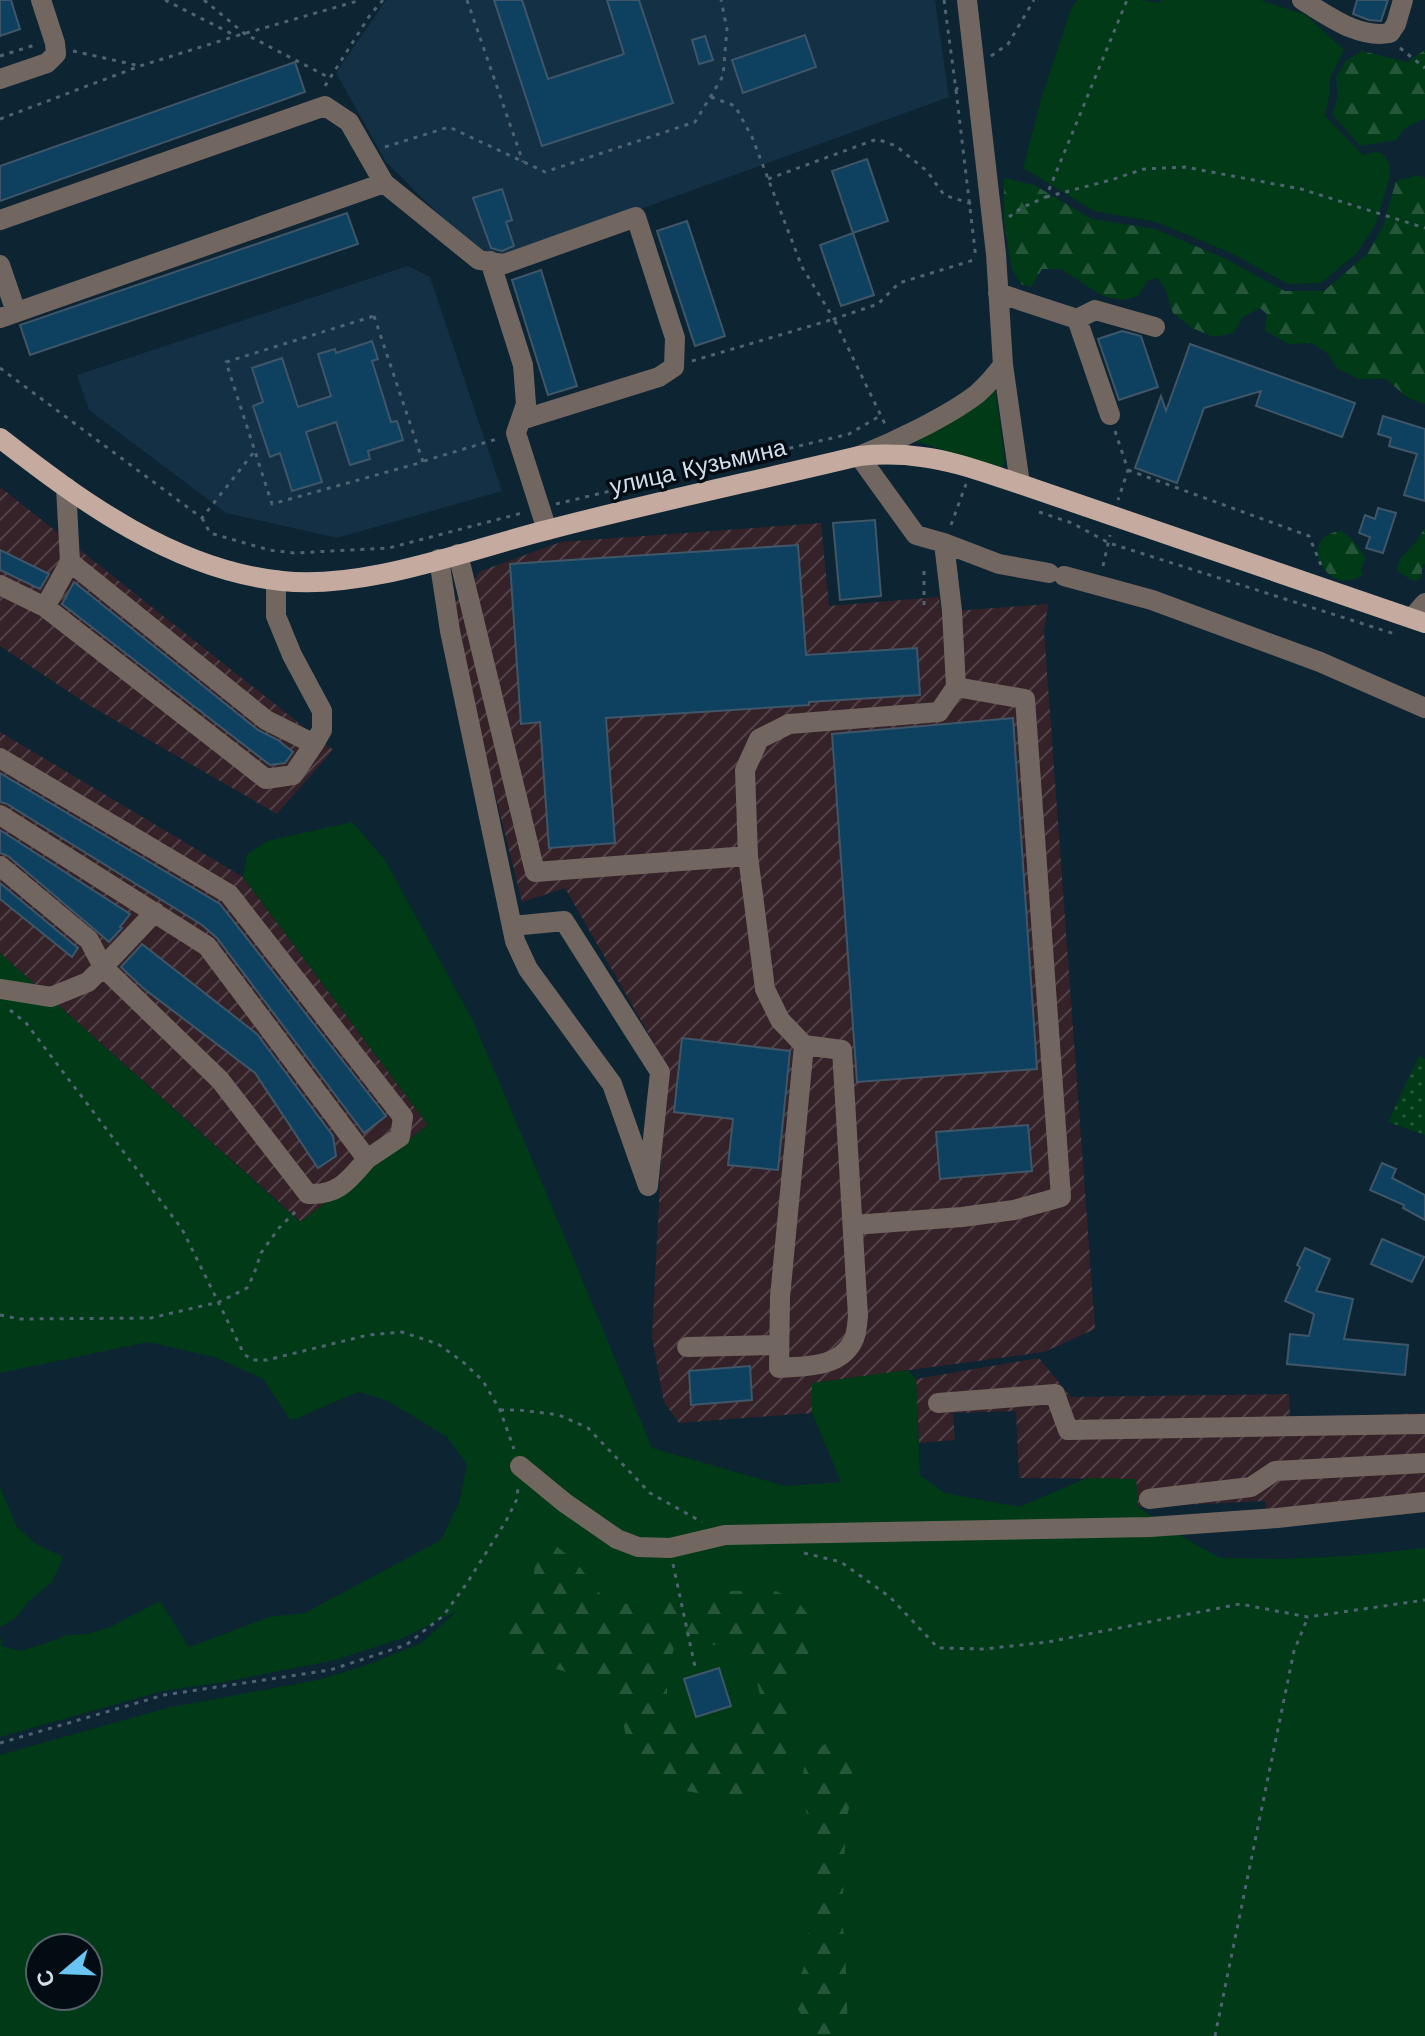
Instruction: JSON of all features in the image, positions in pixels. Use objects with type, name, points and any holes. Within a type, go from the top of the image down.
[{"type":"main road","name":"улица Кузьмина","points":[[1,440],[123,524],[177,552],[219,567],[276,580],[325,581],[371,575],[859,456],[884,454],[923,457],[1020,484],[1320,588],[1421,615]]},
{"type":"street","points":[[0,79],[47,63],[56,54],[41,0]]},
{"type":"street","points":[[967,0],[992,214],[986,257],[998,293],[1003,365],[1020,484]]},
{"type":"street","points":[[1302,0],[1347,27],[1378,36],[1390,33],[1403,0]]},
{"type":"street","points":[[0,220],[325,106],[349,122],[384,183],[479,260],[504,264],[636,217],[675,338],[674,367],[659,377],[519,427]]},
{"type":"street","points":[[0,265],[8,315],[384,183]]},
{"type":"street","points":[[490,261],[523,365],[526,404],[519,427],[547,530]]},
{"type":"street","points":[[998,293],[1077,319],[1095,310],[1155,327]]},
{"type":"street","points":[[1077,319],[1110,415]]},
{"type":"street","points":[[1003,365],[988,383],[963,403],[859,456],[916,535],[999,564],[1056,574],[1152,600],[1320,662],[1425,708]]},
{"type":"street","points":[[45,607],[70,562],[66,487]]},
{"type":"street","points":[[804,1045],[780,1297],[779,1368],[830,1362],[845,1354],[855,1339],[858,1316],[853,1225],[842,1050],[804,1045],[780,1020],[765,989],[748,856],[745,770],[759,739],[789,724],[939,712],[956,687],[944,543]]},
{"type":"street","points":[[449,557],[535,872],[748,856]]},
{"type":"street","points":[[449,557],[450,631],[515,941],[528,969],[612,1084],[648,1186],[660,1072],[564,921],[512,926]]},
{"type":"street","points":[[70,562],[266,720],[314,744]]},
{"type":"street","points":[[0,585],[45,607],[266,779],[293,775],[322,730],[322,711],[292,655],[276,616],[276,580]]},
{"type":"street","points":[[853,1225],[1014,1210],[1061,1197],[1025,699],[956,687]]},
{"type":"street","points":[[0,758],[229,894],[403,1117],[400,1137],[367,1159],[346,1183],[325,1194],[308,1194],[220,1080],[103,967],[89,940],[0,866]]},
{"type":"street","points":[[0,815],[207,946],[367,1159]]},
{"type":"street","points":[[0,989],[51,997],[88,982],[155,912]]},
{"type":"street","points":[[687,1347],[779,1345]]},
{"type":"street","points":[[938,1403],[1055,1394],[1068,1430],[1425,1424]]},
{"type":"street","points":[[1149,1499],[1251,1487],[1275,1471],[1425,1463]]},
{"type":"street","points":[[520,1466],[565,1503],[617,1539],[638,1547],[670,1548],[725,1535],[1150,1527],[1277,1518],[1425,1502]]},
{"type":"path","points":[[165,0],[236,36]]},
{"type":"path","points":[[204,0],[245,34],[330,78]]},
{"type":"path","points":[[0,119],[140,66],[361,0]]},
{"type":"path","points":[[309,112],[370,15],[383,0]]},
{"type":"path","points":[[467,0],[523,162]]},
{"type":"path","points":[[367,153],[449,127],[545,172],[695,122],[723,76],[727,29],[721,0]]},
{"type":"path","points":[[1046,197],[1127,0]]},
{"type":"path","points":[[1384,35],[1425,68]]},
{"type":"path","points":[[711,97],[735,106],[752,137],[802,267],[834,319],[878,304],[899,283],[986,257],[969,202],[956,90]]},
{"type":"path","points":[[768,179],[877,139],[896,146],[927,171],[944,195],[969,202],[1002,222],[1021,208],[1046,197],[1144,169],[1185,167],[1301,189],[1425,228]]},
{"type":"path","points":[[423,462],[374,316],[226,362],[272,504],[423,462],[519,427]]},
{"type":"path","points":[[0,368],[202,518],[254,452]]},
{"type":"path","points":[[1128,470],[1309,536],[1323,571],[1316,609]]},
{"type":"path","points":[[0,1743],[164,1695],[330,1670],[406,1645],[443,1616],[467,1583],[517,1499],[520,1466],[500,1410],[483,1381],[438,1344],[402,1332],[368,1335],[267,1360],[252,1360],[244,1354],[182,1229],[26,1023],[9,1010]]},
{"type":"path","points":[[0,1315],[19,1319],[151,1318],[219,1302],[247,1288],[261,1253],[308,1194]]},
{"type":"path","points":[[500,1410],[559,1415],[588,1428],[650,1493],[725,1535]]},
{"type":"path","points":[[670,1548],[695,1667]]},
{"type":"path","points":[[798,1552],[841,1562],[890,1597],[938,1648],[984,1649],[1048,1642],[1240,1604],[1308,1617],[1425,1600]]},
{"type":"path","points":[[1215,2036],[1294,1651],[1308,1617]]},
{"type":"shaded area","points":[[386,0],[935,0],[949,97],[489,264],[386,162],[336,73]]},
{"type":"shaded area","points":[[408,266],[430,277],[502,491],[337,538],[226,513],[89,410],[77,375]]},
{"type":"shaded area","points":[[0,487],[333,750],[277,814],[87,704],[0,646]]},
{"type":"shaded area","points":[[821,523],[829,606],[939,597],[941,612],[1048,604],[1044,631],[1095,1329],[1044,1352],[813,1383],[812,1413],[679,1423],[664,1402],[652,1338],[666,1064],[565,888],[522,902],[478,726],[455,603],[481,571],[561,542]]},
{"type":"shaded area","points":[[0,732],[243,877],[428,1125],[301,1222],[0,953]]},
{"type":"shaded area","points":[[1039,1358],[1071,1397],[1289,1394],[1290,1418],[1425,1413],[1425,1512],[1268,1526],[1265,1501],[1137,1507],[1136,1479],[1019,1478],[1016,1411],[953,1413],[955,1440],[919,1443],[916,1379]]},
{"type":"green space","points":[[1077,0],[1144,0],[1158,3],[1162,0],[1260,0],[1306,15],[1344,50],[1330,78],[1325,116],[1363,155],[1382,153],[1390,165],[1376,224],[1357,253],[1321,283],[1288,284],[1231,253],[1156,222],[1094,211],[1023,168],[1042,96],[1071,9]]},
{"type":"green space","points":[[1425,50],[1425,118],[1405,128],[1396,140],[1360,146],[1332,114],[1338,96],[1336,77],[1346,61],[1362,51],[1407,62]]},
{"type":"green space","points":[[1418,175],[1425,178],[1425,404],[1408,398],[1386,379],[1359,379],[1338,369],[1327,353],[1311,343],[1289,344],[1265,331],[1267,314],[1260,308],[1243,317],[1233,333],[1214,337],[1192,328],[1173,313],[1165,288],[1157,278],[1148,280],[1138,296],[1122,300],[1103,296],[1061,269],[1042,269],[1031,287],[1021,284],[1012,269],[1004,221],[1004,178],[1034,185],[1092,219],[1155,229],[1224,258],[1285,291],[1324,291],[1368,253],[1383,226],[1396,181]]},
{"type":"green space","points":[[995,389],[1005,461],[1001,468],[915,441]]},
{"type":"green space","points":[[1425,528],[1425,564],[1421,577],[1416,581],[1397,571],[1400,559]]},
{"type":"green space","points":[[1341,531],[1351,538],[1366,558],[1361,569],[1363,575],[1351,580],[1331,576],[1319,560],[1321,542],[1328,535]]},
{"type":"green space","points":[[352,822],[385,860],[473,1021],[652,1448],[785,1486],[841,1482],[812,1413],[812,1383],[908,1370],[916,1379],[920,1475],[945,1493],[1019,1507],[1087,1478],[1136,1479],[1138,1507],[1220,1558],[1346,1556],[1425,1548],[1425,2036],[0,2036],[0,1755],[166,1708],[317,1680],[370,1664],[421,1643],[457,1611],[403,1638],[335,1660],[163,1691],[0,1737],[0,1635],[2,1646],[20,1651],[67,1635],[88,1634],[110,1627],[160,1601],[189,1647],[269,1617],[305,1613],[441,1540],[459,1502],[467,1465],[447,1437],[386,1400],[358,1392],[291,1421],[263,1379],[214,1357],[148,1342],[0,1373],[0,953],[300,1222],[428,1125],[243,877],[247,854],[267,841]]},
{"type":"green space","points":[[1419,1056],[1425,1059],[1425,1135],[1388,1122]]},
{"type":"green space","points":[[0,1487],[16,1526],[36,1544],[63,1557],[52,1582],[28,1602],[16,1618],[0,1627]]},
{"type":"green space","points":[[556,1546],[576,1562],[607,1603],[633,1604],[656,1596],[679,1602],[704,1599],[727,1591],[776,1591],[799,1603],[815,1624],[818,1649],[795,1660],[790,1684],[798,1708],[781,1726],[787,1749],[783,1776],[727,1799],[678,1789],[648,1774],[634,1755],[619,1710],[612,1699],[580,1678],[522,1658],[515,1649],[508,1632],[518,1608],[533,1587],[535,1561]],"holes":[[[682,1638],[695,1638],[705,1645],[718,1645],[752,1659],[760,1696],[759,1709],[746,1731],[712,1744],[700,1742],[679,1729],[673,1722],[667,1697],[674,1646]]]},
{"type":"green space","points":[[827,1743],[848,1756],[852,1772],[852,1797],[846,1820],[842,1919],[848,2036],[808,2036],[810,2031],[798,2009],[797,1984],[807,1960],[811,1830],[802,1781],[806,1756]]},
{"type":"building","points":[[0,0],[11,0],[20,29],[0,36]]},
{"type":"building","points":[[494,0],[522,0],[548,79],[624,54],[607,0],[639,0],[673,103],[542,146]]},
{"type":"building","points":[[1357,0],[1388,0],[1381,21],[1353,14]]},
{"type":"building","points":[[805,35],[816,67],[743,93],[732,60]]},
{"type":"building","points":[[705,36],[713,60],[699,64],[692,40]]},
{"type":"building","points":[[295,62],[305,92],[0,201],[0,166]]},
{"type":"building","points":[[867,159],[888,221],[853,233],[832,171]]},
{"type":"building","points":[[502,189],[512,220],[506,222],[514,246],[502,251],[491,248],[473,198]]},
{"type":"building","points":[[347,213],[358,244],[30,355],[20,325]]},
{"type":"building","points":[[687,221],[725,336],[695,346],[657,231]]},
{"type":"building","points":[[853,233],[874,295],[841,306],[820,245]]},
{"type":"building","points":[[541,270],[577,386],[548,395],[512,280]]},
{"type":"building","points":[[1122,331],[1141,336],[1158,387],[1119,400],[1098,339]]},
{"type":"building","points":[[372,341],[378,359],[372,361],[391,422],[397,421],[403,440],[368,451],[370,459],[350,465],[336,422],[306,432],[322,482],[292,491],[280,453],[270,457],[253,406],[263,402],[252,368],[282,358],[298,407],[331,396],[318,354],[335,349],[336,353]]},
{"type":"building","points":[[1190,344],[1355,403],[1342,437],[1256,406],[1261,391],[1204,408],[1177,483],[1135,468],[1161,396],[1166,411]]},
{"type":"building","points":[[1383,416],[1425,429],[1425,501],[1404,495],[1417,454],[1389,446],[1391,438],[1378,434]]},
{"type":"building","points":[[1378,508],[1396,513],[1383,553],[1366,548],[1370,537],[1359,533],[1365,515],[1375,519]]},
{"type":"building","points":[[875,520],[881,596],[840,600],[833,523]]},
{"type":"building","points":[[798,545],[806,655],[917,648],[920,695],[606,718],[615,843],[549,848],[540,722],[521,724],[510,564]]},
{"type":"building","points":[[0,550],[49,574],[40,589],[0,570]]},
{"type":"building","points":[[74,582],[258,730],[293,752],[285,763],[270,765],[62,604]]},
{"type":"building","points":[[1013,718],[1037,1069],[857,1082],[832,734]]},
{"type":"building","points":[[0,773],[220,904],[386,1116],[364,1133],[217,938],[202,925],[0,802]]},
{"type":"building","points":[[0,830],[130,914],[122,928],[109,942],[8,856],[0,853]]},
{"type":"building","points":[[0,883],[78,948],[72,957],[0,899]]},
{"type":"building","points":[[142,944],[257,1034],[333,1136],[336,1156],[318,1168],[255,1073],[143,988],[121,967]]},
{"type":"building","points":[[682,1038],[790,1051],[778,1170],[728,1165],[733,1119],[674,1112]]},
{"type":"building","points":[[1028,1125],[1032,1171],[940,1179],[936,1132]]},
{"type":"building","points":[[1382,1163],[1396,1169],[1392,1178],[1425,1195],[1425,1220],[1403,1208],[1404,1205],[1370,1190]]},
{"type":"building","points":[[1382,1239],[1424,1257],[1412,1282],[1371,1264]]},
{"type":"building","points":[[1305,1248],[1330,1259],[1316,1291],[1353,1299],[1344,1339],[1408,1345],[1405,1375],[1287,1364],[1290,1334],[1309,1336],[1314,1314],[1285,1301]]},
{"type":"building","points":[[750,1366],[752,1400],[691,1405],[689,1371]]},
{"type":"building","points":[[719,1668],[731,1706],[696,1717],[684,1679]]}]
